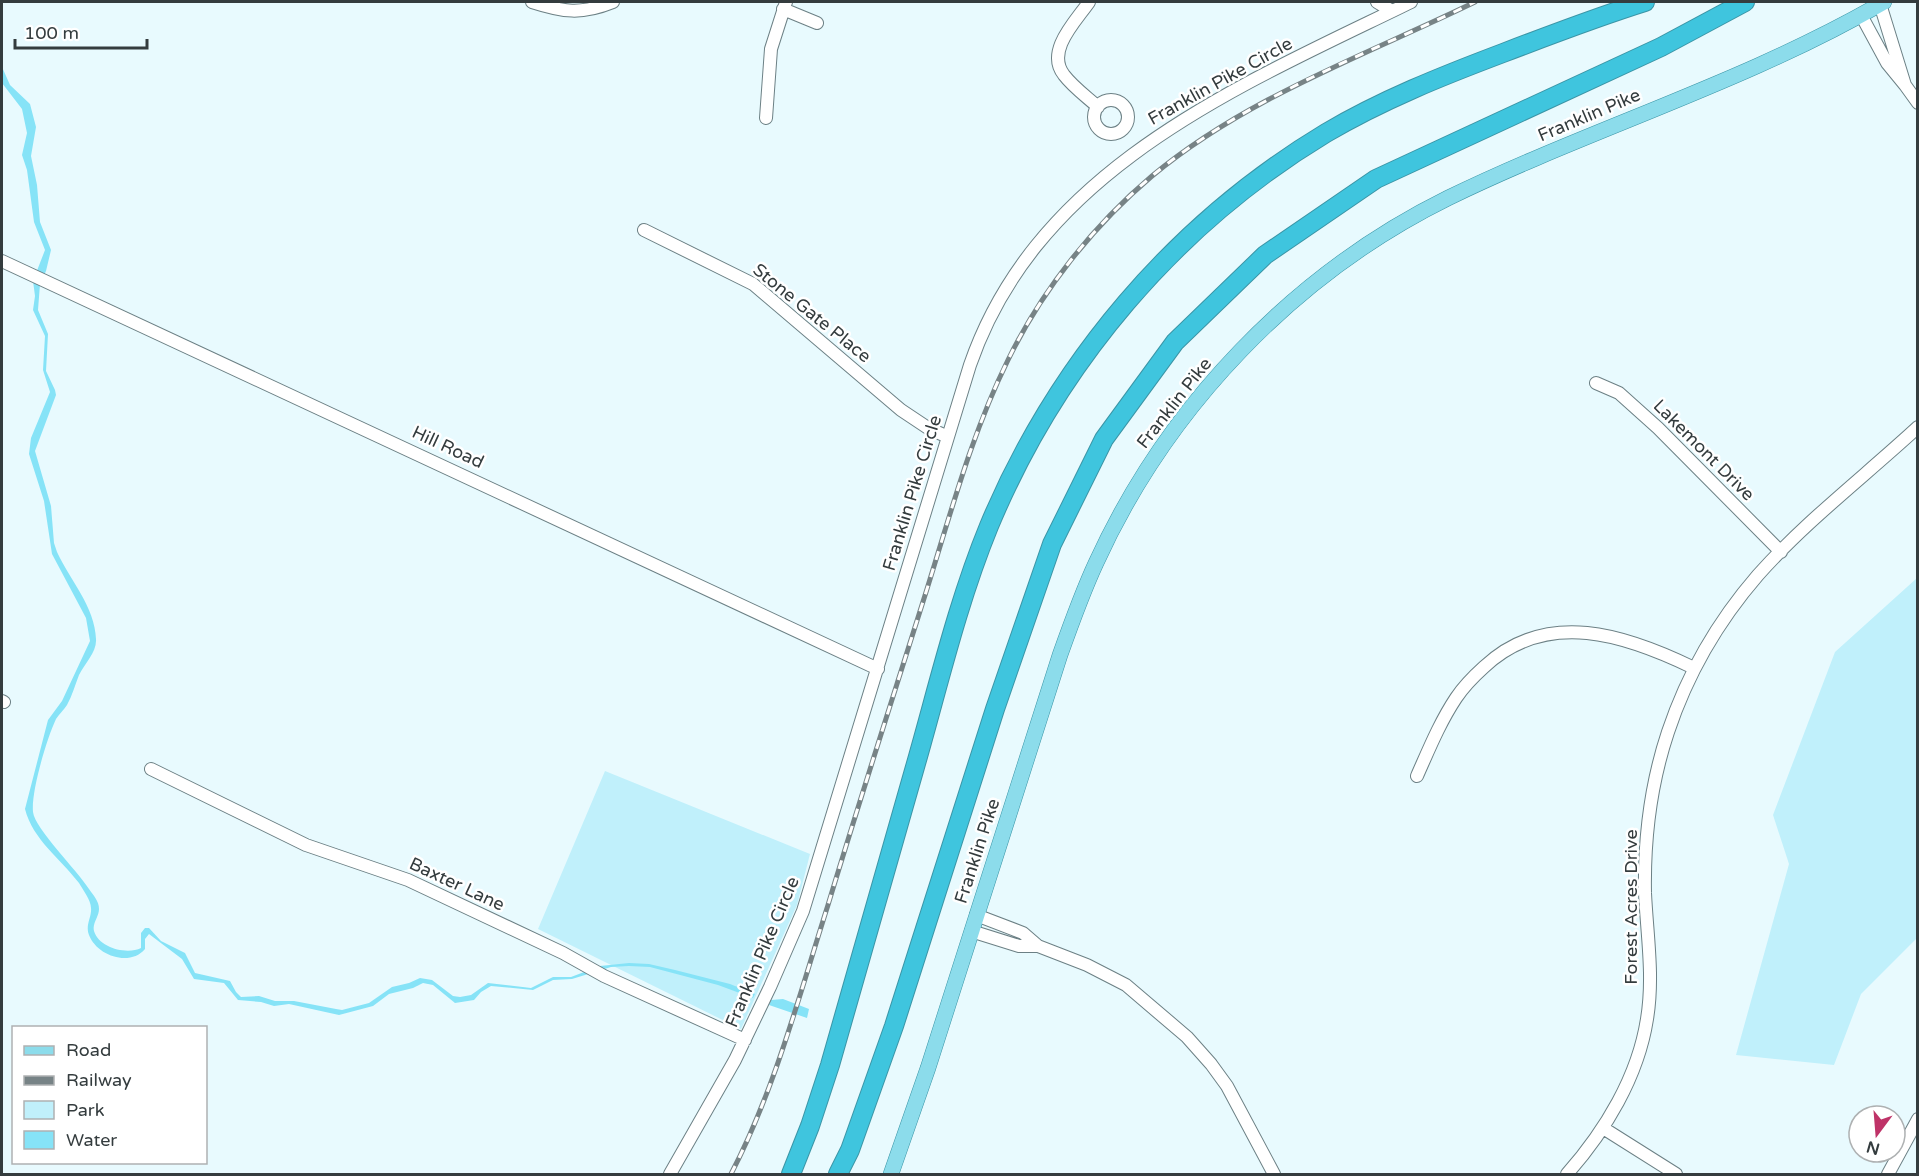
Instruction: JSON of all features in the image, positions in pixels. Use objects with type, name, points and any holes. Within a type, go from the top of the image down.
[{"type":"highway","points":[[1592,19],[1629,2]]},
{"type":"highway","points":[[791,1174],[830,1065],[952,635],[974,566],[995,513],[1018,465],[1043,418],[1072,373],[1121,309],[1175,250],[1222,207],[1286,159],[1355,117],[1414,88],[1592,19],[1645,2]]},
{"type":"highway","points":[[838,1174],[850,1150],[894,1026],[995,709],[1052,544],[1104,439],[1175,342],[1265,255],[1376,179],[1661,47],[1745,2]]},
{"type":"main road","name":"Franklin Pike","points":[[891,1174],[911,1119],[1060,655],[1096,562],[1122,512],[1157,455],[1192,407],[1242,350],[1276,317],[1379,237],[1430,207],[1514,167],[1779,56],[1882,3]]},
{"type":"street","points":[[532,2],[573,12],[593,9],[613,2]]},
{"type":"street","points":[[1089,2],[1062,43],[1058,59],[1065,77],[1098,107]]},
{"type":"street","points":[[1377,2],[1392,11]]},
{"type":"street","name":"Franklin Pike Circle","points":[[670,1174],[745,1040],[803,911],[975,350],[990,314],[1005,290],[1054,226],[1090,188],[1132,153],[1198,110],[1411,2]]},
{"type":"street","points":[[1882,3],[1905,85]]},
{"type":"street","points":[[766,118],[771,49],[785,5],[817,23]]},
{"type":"street","points":[[1861,15],[1887,63],[1917,103]]},
{"type":"street","name":"Stone Gate Place","points":[[644,230],[753,284],[901,410],[928,429],[948,437]]},
{"type":"street","name":"Hill Road","points":[[2,261],[878,669]]},
{"type":"street","name":"Lakemont Drive","points":[[1596,383],[1620,393],[1781,552]]},
{"type":"street","name":"Forest Acres Drive","points":[[1566,1174],[1603,1128],[1630,1077],[1646,1027],[1650,987],[1645,884],[1649,815],[1655,780],[1668,731],[1694,668],[1744,592],[1781,552],[1917,427]]},
{"type":"street","points":[[1417,776],[1437,732],[1463,689],[1489,662],[1523,641],[1563,632],[1600,634],[1654,650],[1694,668]]},
{"type":"street","name":"Baxter Lane","points":[[151,769],[306,845],[408,880],[553,948],[592,970],[745,1040]]},
{"type":"street","points":[[976,915],[1023,933],[1038,946],[1087,965],[1126,985],[1144,999],[1187,1037],[1224,1081],[1274,1174]]},
{"type":"street","points":[[971,931],[1018,946],[1038,946]]},
{"type":"street","points":[[1888,1174],[1917,1119]]},
{"type":"street","points":[[1603,1128],[1676,1174]]},
{"type":"green space","points":[[1917,578],[1917,938],[1861,994],[1834,1065],[1736,1055],[1789,864],[1773,815],[1835,652]]},
{"type":"green space","points":[[605,771],[810,854],[797,905],[741,1029],[538,929]]},
{"type":"water","points":[[2,67],[10,85],[30,104],[36,127],[31,156],[37,185],[40,222],[51,250],[40,284],[38,310],[48,334],[46,371],[56,395],[35,451],[51,506],[54,543],[62,562],[87,605],[95,627],[96,639],[93,653],[79,675],[67,705],[56,719],[48,739],[37,778],[33,812],[41,829],[97,901],[99,912],[94,931],[101,942],[121,950],[135,950],[141,948],[141,933],[145,928],[149,928],[161,941],[185,953],[195,973],[230,981],[241,997],[259,996],[275,1001],[294,1001],[342,1010],[369,1003],[392,987],[420,978],[432,980],[453,996],[460,997],[471,995],[488,983],[531,988],[553,977],[571,977],[600,966],[629,963],[649,964],[730,984],[755,994],[753,998],[718,985],[650,967],[629,966],[611,967],[572,979],[553,980],[533,990],[491,986],[474,1000],[455,1003],[433,985],[423,983],[389,994],[373,1006],[339,1015],[289,1004],[274,1006],[261,1002],[238,1000],[224,983],[194,979],[182,959],[149,934],[145,939],[145,949],[131,957],[114,957],[99,949],[93,942],[88,931],[91,905],[88,898],[79,883],[34,830],[25,809],[48,720],[62,701],[90,641],[86,618],[52,554],[44,501],[29,454],[31,438],[50,392],[43,370],[45,336],[33,310],[35,296],[33,281],[45,250],[34,222],[27,170],[22,155],[27,133],[22,109],[2,83]]},
{"type":"water","points":[[783,999],[809,1009],[807,1018],[769,1005],[771,1000]]},
{"type":"railway","points":[[731,1174],[761,1109],[785,1042],[973,444],[1008,360],[1037,309],[1071,260],[1109,216],[1152,176],[1189,148],[1227,123],[1308,79],[1475,2]]}]
